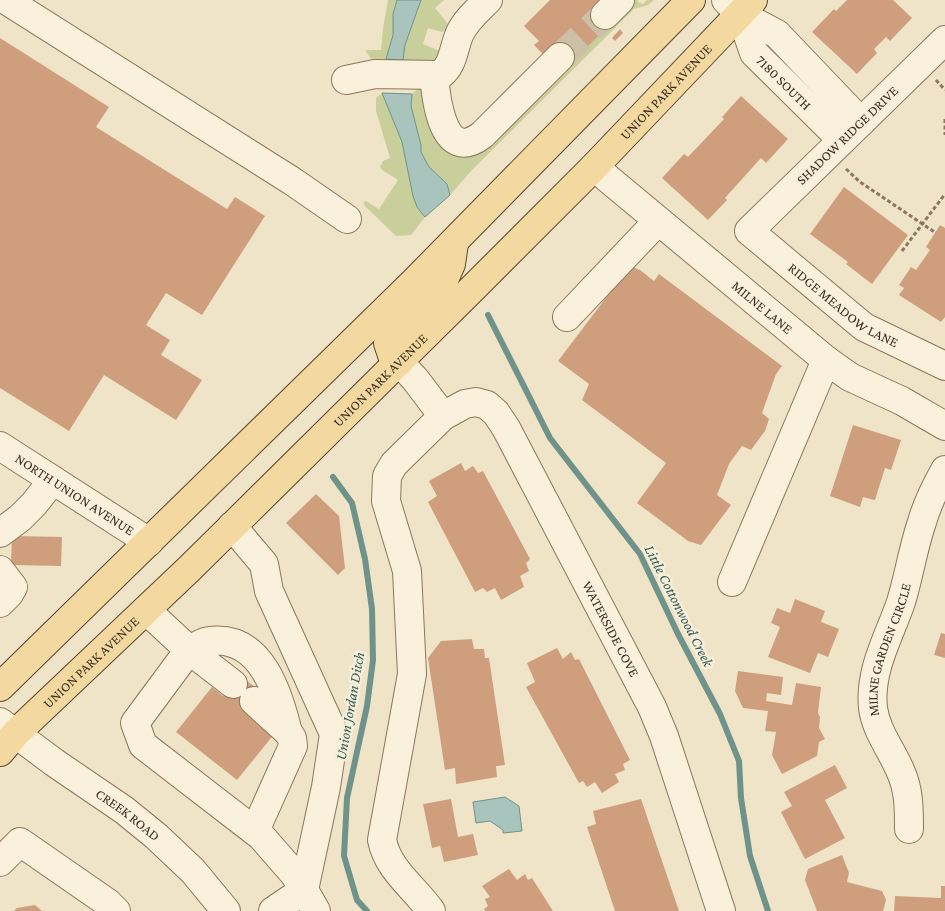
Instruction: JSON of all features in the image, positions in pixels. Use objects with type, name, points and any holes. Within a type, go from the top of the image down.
[{"type":"main road","points":[[0,687],[455,241],[692,0]]},
{"type":"main road","name":"UNION PARK AVENUE","points":[[5,736],[146,610],[399,362],[594,167],[740,5]]},
{"type":"main road","points":[[399,362],[392,354],[388,343],[391,335],[444,280],[455,241]]},
{"type":"street","points":[[6,0],[292,181],[347,219]]},
{"type":"street","points":[[346,80],[375,74],[440,75],[450,65],[463,29],[488,0]]},
{"type":"street","name":"7180 SOUTH","points":[[740,5],[777,34],[844,139]]},
{"type":"street","name":"SHADOW RIDGE DRIVE","points":[[750,231],[945,40]]},
{"type":"street","points":[[427,75],[446,130],[458,141],[469,142],[482,135],[560,57]]},
{"type":"street","name":"MILNE LANE","points":[[594,167],[826,360],[850,377],[902,401],[945,426]]},
{"type":"street","points":[[567,317],[658,221]]},
{"type":"street","name":"RIDGE MEADOW LANE","points":[[750,231],[864,327],[945,366]]},
{"type":"street","points":[[732,582],[826,360]]},
{"type":"street","points":[[399,362],[415,379],[443,416]]},
{"type":"street","name":"WATERSIDE COVE","points":[[431,911],[390,862],[384,852],[382,840],[412,674],[407,571],[386,501],[386,487],[387,476],[394,464],[443,416],[465,404],[476,402],[487,405],[496,412],[506,428],[652,707],[664,736],[721,911]]},
{"type":"street","name":"NORTH UNION AVENUE","points":[[0,446],[149,542]]},
{"type":"street","name":"MILNE GARDEN CIRCLE","points":[[909,829],[909,796],[900,770],[880,732],[873,708],[872,686],[901,602],[922,521],[945,470]]},
{"type":"street","points":[[0,533],[20,518],[34,504],[53,480]]},
{"type":"street","points":[[232,526],[264,564],[269,591],[334,734],[310,900]]},
{"type":"street","points":[[0,570],[12,587],[10,594],[0,604]]},
{"type":"street","points":[[146,610],[189,650],[233,684]]},
{"type":"street","points":[[255,832],[293,746],[272,682],[261,664],[248,651],[236,644],[223,641],[209,641],[189,650],[135,724],[144,745],[255,832],[261,836],[295,875],[310,900]]},
{"type":"street","points":[[254,701],[290,735]]},
{"type":"street","name":"CREEK ROAD","points":[[5,736],[55,763],[124,810],[156,836],[193,871],[226,911]]},
{"type":"street","points":[[0,862],[20,842],[108,902],[116,911]]},
{"type":"street","points":[[273,911],[310,900]]},
{"type":"path","points":[[945,119],[945,135]]},
{"type":"path","points":[[844,139],[860,182],[936,233]]},
{"type":"path","points":[[902,251],[945,194]]},
{"type":"green space","points":[[388,0],[397,0],[393,14],[393,35],[386,59],[380,61],[371,59],[365,50],[381,50]]},
{"type":"green space","points":[[421,0],[444,0],[435,8],[448,24],[446,30],[442,32],[428,28],[423,44],[440,51],[438,56],[432,61],[405,63],[403,60],[405,45]]},
{"type":"green space","points":[[629,0],[638,0],[638,2],[643,4],[647,0],[654,0],[648,5],[634,9],[472,170],[450,195],[447,184],[429,167],[421,152],[411,106],[412,94],[420,87],[424,90],[451,146]]},
{"type":"green space","points":[[382,93],[402,142],[413,196],[417,207],[425,217],[411,235],[396,236],[364,205],[366,201],[379,209],[398,180],[380,167],[383,161],[390,158],[376,111],[376,98]]},
{"type":"water","points":[[397,0],[421,0],[405,45],[403,60],[386,59],[393,35],[393,14]]},
{"type":"water","points":[[382,93],[412,94],[411,106],[421,152],[429,167],[447,184],[450,195],[425,217],[417,207],[413,196],[402,142]]},
{"type":"water","points":[[505,797],[519,806],[522,831],[503,833],[503,830],[490,821],[476,823],[473,802]]},
{"type":"building","points":[[550,0],[616,0],[612,23],[568,65],[548,59],[534,45],[539,41],[524,26]]},
{"type":"building","points":[[847,0],[893,0],[912,18],[890,41],[886,37],[874,49],[877,53],[857,74],[812,32],[834,9],[836,11]]},
{"type":"building","points":[[620,29],[623,33],[615,41],[612,38]]},
{"type":"building","points":[[0,38],[109,107],[96,127],[227,209],[235,197],[265,216],[202,315],[166,293],[146,325],[170,340],[161,355],[202,380],[176,420],[104,375],[69,431],[0,388]]},
{"type":"building","points":[[741,96],[788,139],[766,163],[761,158],[708,220],[662,178],[684,154],[688,157],[724,119],[722,117]]},
{"type":"building","points":[[844,187],[908,235],[872,284],[846,264],[848,262],[810,234]]},
{"type":"building","points":[[940,225],[945,228],[945,317],[941,322],[899,295],[904,288],[899,285],[911,267],[916,270],[930,250],[926,247]]},
{"type":"building","points":[[630,266],[640,270],[654,281],[659,274],[782,366],[776,374],[762,413],[769,419],[765,431],[751,450],[742,446],[729,464],[717,495],[731,505],[701,545],[688,541],[637,503],[666,463],[582,400],[589,384],[558,361]]},
{"type":"building","points":[[853,425],[901,440],[891,470],[885,468],[875,500],[863,497],[860,507],[830,496]]},
{"type":"building","points":[[461,463],[465,471],[473,466],[478,473],[483,471],[530,559],[526,563],[529,571],[520,576],[524,587],[501,600],[495,588],[487,592],[483,588],[475,592],[428,502],[437,496],[429,481]]},
{"type":"building","points":[[316,494],[339,516],[345,568],[338,575],[286,523]]},
{"type":"building","points":[[12,536],[62,537],[61,566],[11,565]]},
{"type":"building","points":[[795,599],[825,611],[821,622],[839,629],[828,657],[818,653],[810,673],[768,657],[780,627],[771,623],[777,608],[790,613]]},
{"type":"building","points":[[941,633],[945,634],[945,658],[934,655]]},
{"type":"building","points":[[472,639],[474,649],[484,649],[485,658],[489,658],[505,765],[496,766],[497,777],[456,784],[455,768],[445,770],[428,658],[441,641]]},
{"type":"building","points":[[557,648],[563,659],[571,652],[575,660],[579,659],[630,760],[623,764],[625,770],[615,774],[619,782],[602,793],[595,782],[587,787],[583,781],[579,783],[526,687],[535,682],[527,663]]},
{"type":"building","points":[[738,671],[783,677],[781,695],[767,693],[766,701],[792,705],[796,683],[821,687],[818,713],[820,717],[819,728],[825,739],[819,742],[817,756],[782,774],[772,755],[776,732],[765,731],[768,711],[743,708],[735,691]]},
{"type":"building","points":[[240,675],[261,692],[276,732],[237,780],[176,732],[212,687],[223,696]]},
{"type":"building","points":[[835,765],[847,788],[825,800],[845,838],[805,859],[781,812],[792,806],[784,792]]},
{"type":"building","points":[[451,799],[458,837],[473,834],[478,855],[444,862],[440,846],[432,848],[423,804]]},
{"type":"building","points":[[641,799],[679,911],[615,911],[587,827],[596,824],[593,811]]},
{"type":"building","points":[[842,855],[849,873],[847,882],[882,891],[886,900],[883,911],[817,911],[805,880],[808,869]]},
{"type":"building","points":[[509,869],[517,880],[525,874],[528,880],[532,878],[553,911],[485,911],[484,909],[488,906],[485,899],[490,897],[482,886]]},
{"type":"building","points":[[941,886],[945,886],[945,911],[894,911],[895,896],[941,898]]},
{"type":"building","points":[[35,905],[42,911],[14,911],[17,908]]},
{"type":"waterway","name":"Little Cottonwood Creek","points":[[488,315],[550,438],[640,554],[678,634],[720,714],[739,761],[741,798],[750,856],[768,911]]},
{"type":"waterway","name":"Union Jordan Ditch","points":[[333,477],[352,503],[365,559],[372,609],[373,660],[367,706],[347,798],[344,856],[357,900],[367,911]]},
{"type":"tunnel","points":[[560,57],[605,15]]}]
